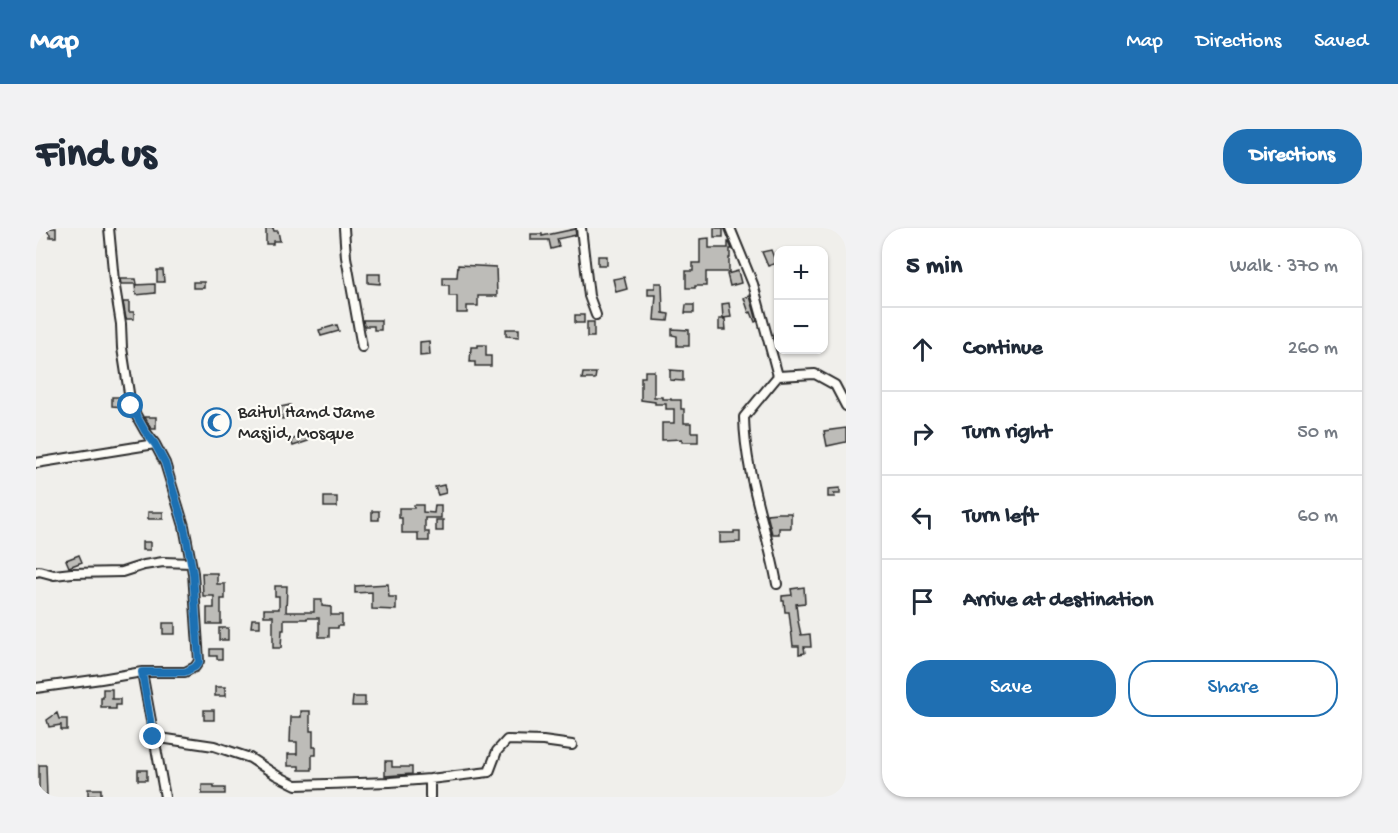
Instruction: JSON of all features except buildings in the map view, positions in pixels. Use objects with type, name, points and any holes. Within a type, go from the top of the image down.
[{"type":"street","points":[[36,687],[142,672],[185,672],[199,662],[191,563],[184,526],[165,463],[131,406],[122,348],[109,228]]},
{"type":"street","points":[[344,228],[346,257],[362,347]]},
{"type":"street","points":[[581,228],[589,296],[596,315]]},
{"type":"street","points":[[729,228],[753,284],[778,376]]},
{"type":"street","points":[[777,584],[772,557],[754,494],[744,436],[744,417],[778,376],[815,374],[835,385],[846,406]]},
{"type":"street","points":[[36,463],[155,444]]},
{"type":"street","points":[[36,572],[54,575],[122,572],[163,562],[191,563]]},
{"type":"street","points":[[142,672],[165,797]]},
{"type":"street","points":[[153,737],[214,746],[250,758],[276,776],[296,785],[430,780],[489,772],[497,751],[507,740],[572,745]]},
{"type":"street","points":[[430,780],[430,797]]},
{"type":"place","name":"Baitul Hamd Jame Masjid, Mosque","points":[[217,423]]},
{"type":"route","points":[[131,406],[165,463],[184,526],[193,573],[199,662],[185,672],[142,672],[153,737]]}]
